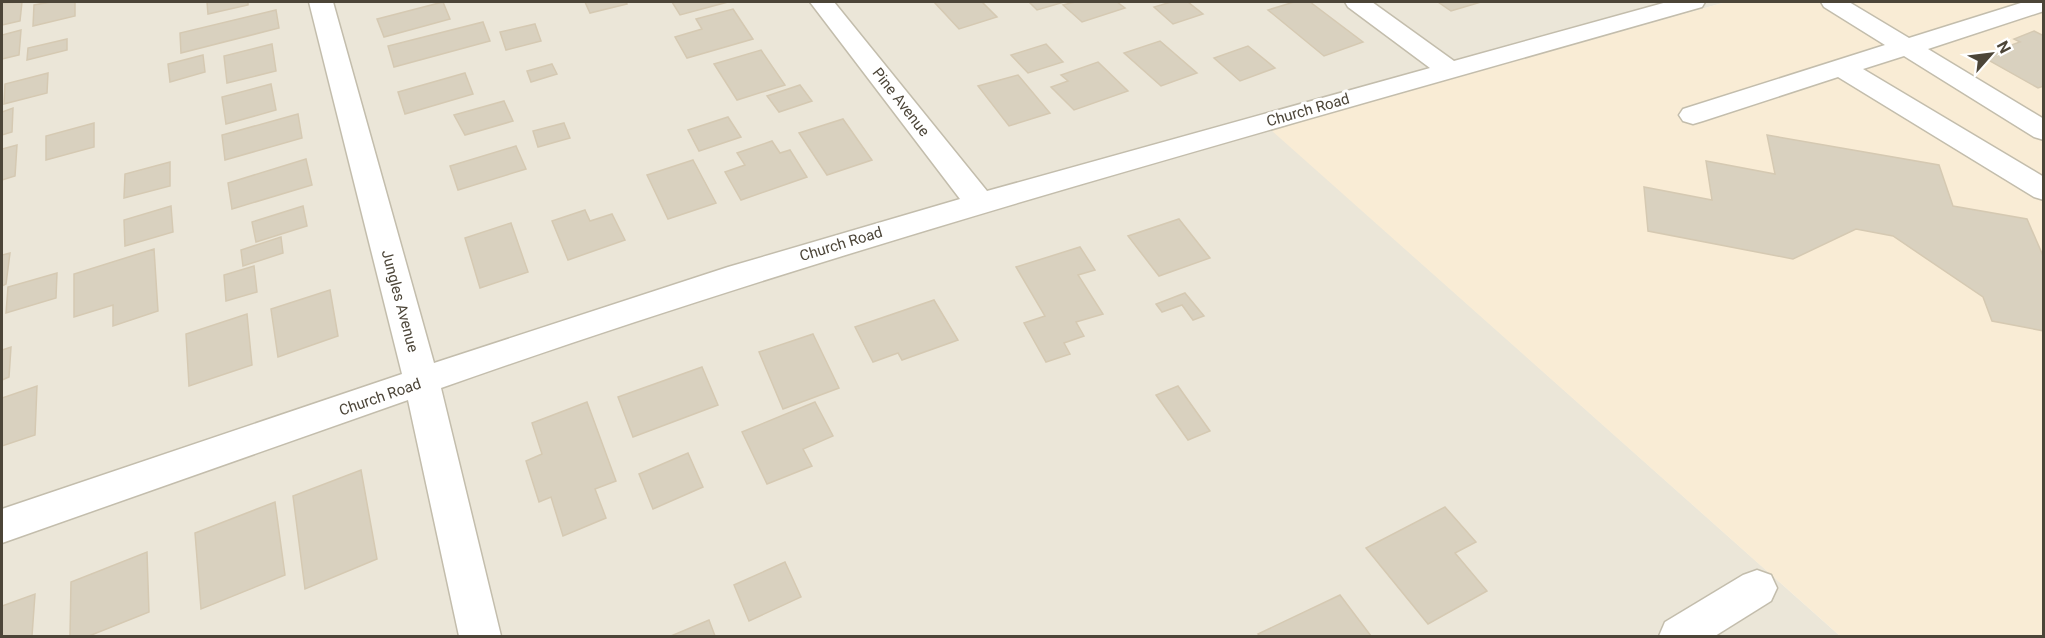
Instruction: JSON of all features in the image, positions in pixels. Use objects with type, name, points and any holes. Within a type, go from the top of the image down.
[{"type":"street","name":"Jungles Avenue","points":[[321,2],[422,383],[480,636]]},
{"type":"street","name":"Pine Avenue","points":[[822,2],[980,203]]},
{"type":"street","points":[[1357,2],[1450,70]]},
{"type":"street","name":"Church Road","points":[[2,526],[422,383],[610,316],[980,203],[1693,2]]},
{"type":"street","points":[[1833,2],[1907,45],[2043,131]]},
{"type":"street","points":[[1693,115],[2043,3]]},
{"type":"street","points":[[1840,67],[2043,190]]},
{"type":"street","points":[[1680,636],[1757,588]]},
{"type":"shaded area","points":[[2,2],[1726,2],[1272,130],[1840,636],[2,636]]},
{"type":"shaded area","points":[[1726,2],[2043,2],[2043,636],[1840,636],[1271,130]]},
{"type":"building","points":[[22,2],[20,21],[2,25],[2,3]]},
{"type":"building","points":[[75,2],[75,16],[33,26],[34,5]]},
{"type":"building","points":[[207,2],[248,2],[248,5],[208,14]]},
{"type":"building","points":[[443,2],[450,19],[384,37],[377,19]]},
{"type":"building","points":[[585,2],[626,2],[627,4],[590,13]]},
{"type":"building","points":[[672,2],[728,2],[680,15]]},
{"type":"building","points":[[934,2],[982,2],[997,17],[959,29]]},
{"type":"building","points":[[1029,2],[1064,2],[1037,10]]},
{"type":"building","points":[[1075,2],[1117,2],[1125,8],[1082,22],[1063,5]]},
{"type":"building","points":[[1171,2],[1188,2],[1203,14],[1173,24],[1154,7]]},
{"type":"building","points":[[1294,2],[1310,2],[1363,42],[1324,56],[1268,10]]},
{"type":"building","points":[[1438,2],[1481,2],[1451,11]]},
{"type":"building","points":[[733,9],[753,39],[687,58],[675,37],[702,29],[696,19]]},
{"type":"building","points":[[276,10],[279,28],[181,53],[180,33]]},
{"type":"building","points":[[483,22],[490,41],[394,67],[388,46]]},
{"type":"building","points":[[535,24],[541,41],[506,50],[500,32]]},
{"type":"building","points":[[21,30],[19,55],[2,59],[2,35]]},
{"type":"building","points":[[2034,31],[2044,36],[2044,86],[2038,88],[1981,56],[2020,42],[2014,39]]},
{"type":"building","points":[[67,39],[67,50],[27,60],[28,48]]},
{"type":"building","points":[[1160,41],[1197,73],[1161,86],[1124,53]]},
{"type":"building","points":[[272,44],[276,71],[227,83],[224,56]]},
{"type":"building","points":[[1046,44],[1063,62],[1028,73],[1011,55]]},
{"type":"building","points":[[1248,46],[1275,68],[1240,81],[1214,58]]},
{"type":"building","points":[[761,50],[785,85],[737,100],[714,64]]},
{"type":"building","points":[[203,55],[205,72],[170,82],[168,64]]},
{"type":"building","points":[[1098,62],[1128,91],[1074,110],[1051,87],[1068,81],[1061,75]]},
{"type":"building","points":[[552,64],[557,74],[531,82],[527,71]]},
{"type":"building","points":[[48,73],[47,93],[4,104],[5,84]]},
{"type":"building","points":[[465,73],[473,94],[405,114],[398,92]]},
{"type":"building","points":[[1018,75],[1050,113],[1009,126],[978,86]]},
{"type":"building","points":[[271,84],[276,110],[226,124],[222,97]]},
{"type":"building","points":[[800,85],[812,101],[779,112],[767,96]]},
{"type":"building","points":[[504,101],[513,121],[465,135],[454,115]]},
{"type":"building","points":[[13,108],[12,132],[2,135],[2,112]]},
{"type":"building","points":[[298,114],[302,138],[225,160],[222,135]]},
{"type":"building","points":[[728,117],[741,137],[699,151],[688,130]]},
{"type":"building","points":[[843,119],[872,160],[827,175],[799,133]]},
{"type":"building","points":[[94,123],[94,147],[46,160],[46,136]]},
{"type":"building","points":[[564,123],[570,138],[538,147],[533,131]]},
{"type":"building","points":[[1767,135],[1939,165],[1953,206],[2027,219],[2044,258],[2044,331],[1992,321],[1983,297],[1893,236],[1856,229],[1793,259],[1648,231],[1644,187],[1712,200],[1706,161],[1775,174]]},
{"type":"building","points":[[772,141],[780,153],[790,150],[807,177],[741,200],[725,172],[745,165],[737,153]]},
{"type":"building","points":[[17,145],[15,176],[2,180],[2,149]]},
{"type":"building","points":[[516,146],[526,169],[458,190],[450,166]]},
{"type":"building","points":[[306,159],[312,185],[232,209],[228,183]]},
{"type":"building","points":[[693,160],[716,203],[668,219],[647,175]]},
{"type":"building","points":[[170,162],[170,186],[124,198],[125,174]]},
{"type":"building","points":[[171,206],[173,232],[125,246],[124,220]]},
{"type":"building","points":[[303,206],[307,226],[256,242],[252,222]]},
{"type":"building","points":[[585,210],[590,221],[612,214],[625,240],[568,260],[552,221]]},
{"type":"building","points":[[1179,219],[1210,258],[1159,276],[1128,236]]},
{"type":"building","points":[[511,223],[528,272],[480,288],[465,238]]},
{"type":"building","points":[[281,237],[283,253],[243,266],[241,250]]},
{"type":"building","points":[[1080,247],[1095,270],[1078,275],[1103,314],[1076,322],[1084,336],[1064,343],[1070,354],[1046,362],[1024,323],[1045,316],[1016,267]]},
{"type":"building","points":[[154,249],[158,311],[113,326],[113,305],[74,317],[74,274]]},
{"type":"building","points":[[10,253],[6,284],[2,286],[2,255]]},
{"type":"building","points":[[254,266],[257,292],[226,301],[224,275]]},
{"type":"building","points":[[57,273],[56,298],[6,313],[8,287]]},
{"type":"building","points":[[330,290],[338,336],[278,357],[271,309]]},
{"type":"building","points":[[1185,293],[1204,316],[1193,320],[1182,305],[1162,312],[1156,304]]},
{"type":"building","points":[[934,300],[958,340],[902,360],[898,353],[873,362],[855,327]]},
{"type":"building","points":[[247,314],[252,365],[189,386],[186,334]]},
{"type":"building","points":[[813,334],[839,388],[783,409],[759,352]]},
{"type":"building","points":[[11,347],[9,377],[2,380],[2,350]]},
{"type":"building","points":[[702,367],[718,405],[633,437],[618,397]]},
{"type":"building","points":[[37,386],[35,435],[2,446],[2,398]]},
{"type":"building","points":[[1178,386],[1210,431],[1188,440],[1156,395]]},
{"type":"building","points":[[587,402],[616,481],[595,489],[606,518],[563,536],[551,497],[539,502],[526,461],[542,454],[532,423]]},
{"type":"building","points":[[815,402],[833,436],[803,449],[812,466],[767,484],[742,432]]},
{"type":"building","points":[[688,453],[703,487],[653,509],[639,474]]},
{"type":"building","points":[[361,470],[377,559],[305,589],[293,496]]},
{"type":"building","points":[[275,502],[285,575],[201,609],[195,533]]},
{"type":"building","points":[[1445,507],[1476,542],[1455,553],[1487,591],[1428,624],[1366,548]]},
{"type":"building","points":[[147,552],[149,612],[89,636],[70,636],[71,582]]},
{"type":"building","points":[[785,562],[801,597],[749,621],[734,585]]},
{"type":"building","points":[[35,594],[32,636],[2,636],[2,606]]},
{"type":"building","points":[[1340,595],[1371,636],[1260,636],[1258,634]]},
{"type":"building","points":[[709,620],[715,636],[671,636]]}]
